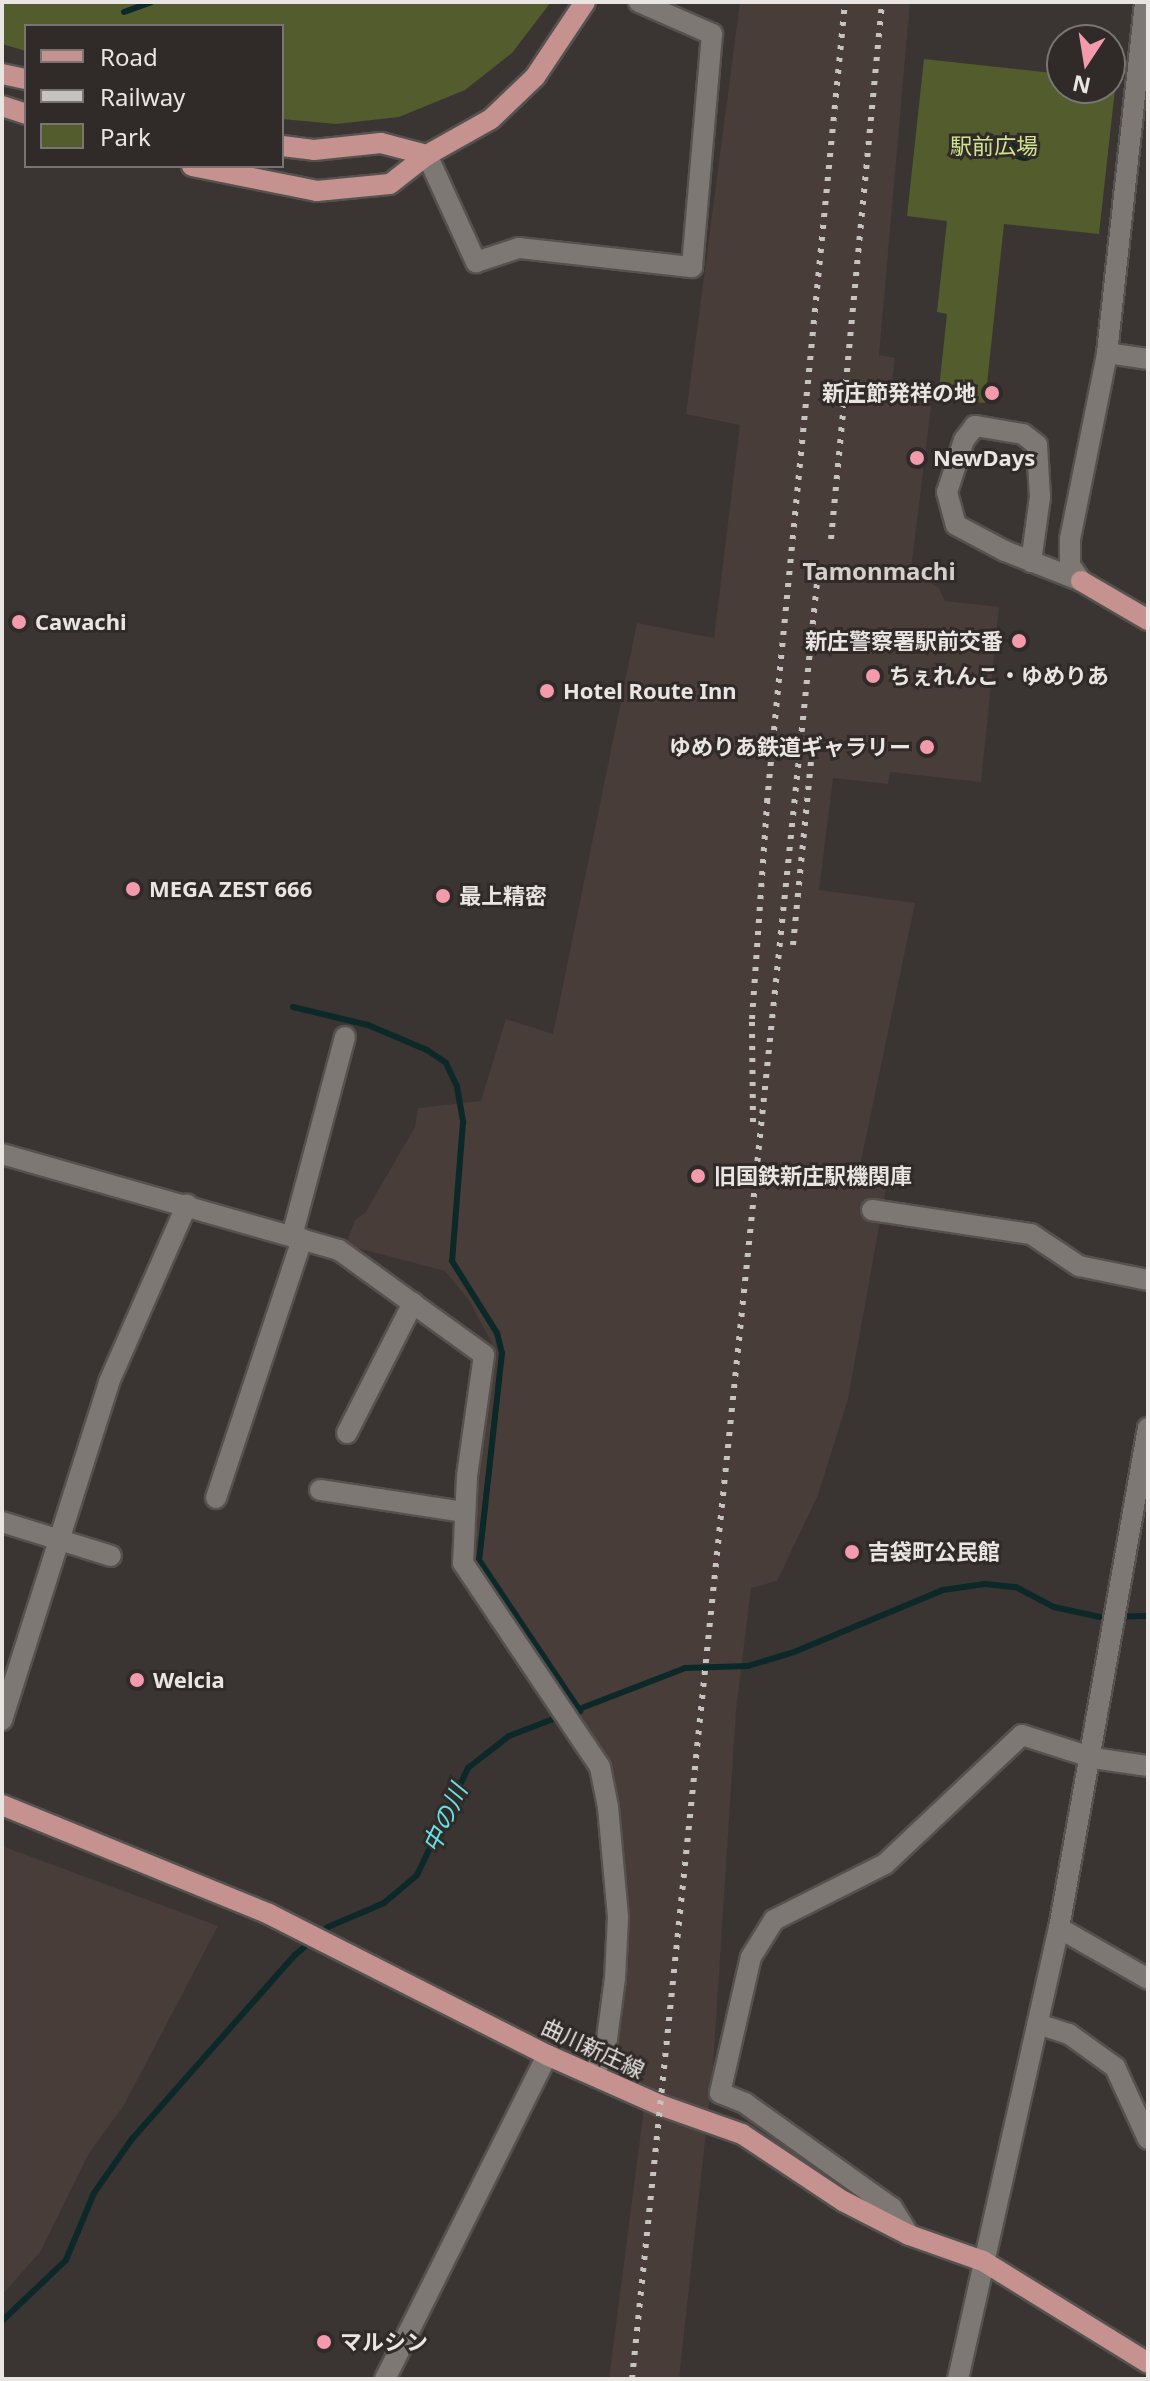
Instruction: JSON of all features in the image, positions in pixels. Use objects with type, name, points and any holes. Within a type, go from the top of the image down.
[{"type":"main road","points":[[202,168],[317,191],[390,184],[427,155],[491,119],[535,77],[585,2]]},
{"type":"main road","points":[[2,74],[24,79]]},
{"type":"main road","points":[[2,106],[24,113]]},
{"type":"main road","points":[[284,146],[314,150],[381,143],[427,155]]},
{"type":"main road","points":[[1081,581],[1148,620]]},
{"type":"main road","name":"曲川新庄線","points":[[2,1805],[269,1914],[328,1941],[547,2055],[742,2134],[843,2201],[909,2235],[983,2261],[1148,2363]]},
{"type":"street","points":[[427,155],[476,262],[519,248],[692,267],[712,34],[639,2]]},
{"type":"street","points":[[1081,581],[1070,565],[1070,539],[1107,353],[1145,2]]},
{"type":"street","points":[[1107,353],[1148,359]]},
{"type":"street","points":[[1031,562],[1040,497],[1037,445],[1023,434],[975,426],[954,464],[947,492],[949,511],[956,525],[1031,562],[1081,581]]},
{"type":"street","points":[[216,1498],[297,1237],[345,1037]]},
{"type":"street","points":[[2,1154],[187,1204],[339,1250],[484,1355],[464,1512],[463,1563],[600,1767],[618,1917],[607,2039],[594,2076]]},
{"type":"street","points":[[2,1720],[109,1382],[187,1204]]},
{"type":"street","points":[[872,1210],[1031,1234],[1079,1266],[1148,1280]]},
{"type":"street","points":[[347,1433],[413,1303]]},
{"type":"street","points":[[958,2379],[1059,1928],[1093,1758],[1148,1428]]},
{"type":"street","points":[[320,1490],[464,1512]]},
{"type":"street","points":[[2,1522],[111,1556]]},
{"type":"street","points":[[909,2235],[892,2208],[745,2103],[720,2093],[751,1957],[774,1920],[885,1864],[1022,1735],[1093,1758],[1148,1766]]},
{"type":"street","points":[[1059,1928],[1148,1979]]},
{"type":"street","points":[[1038,2024],[1069,2034],[1115,2067],[1148,2139]]},
{"type":"street","points":[[385,2379],[547,2055]]},
{"type":"shaded area","points":[[740,2],[910,2],[879,355],[895,358],[892,382],[907,384],[905,399],[931,406],[911,570],[939,588],[945,601],[999,607],[981,782],[890,772],[888,784],[833,778],[819,890],[915,903],[857,1180],[886,1188],[848,1399],[818,1495],[777,1581],[751,1588],[736,1710],[713,2067],[679,2379],[609,2379],[647,2085],[623,2075],[612,2034],[615,1800],[475,1567],[470,1548],[494,1347],[469,1300],[445,1271],[346,1245],[355,1220],[365,1213],[415,1127],[418,1108],[481,1101],[506,1019],[553,1034],[637,623],[714,638],[740,425],[686,414]]},
{"type":"shaded area","points":[[2,1846],[218,1926],[124,2105],[89,2153],[40,2252],[2,2295]]},
{"type":"green space","points":[[2,2],[551,2],[512,53],[465,90],[399,117],[336,124],[284,119],[284,24],[24,24],[24,50],[2,44]]},
{"type":"green space","name":"駅前広場","points":[[924,59],[1046,72],[1046,104],[1113,104],[1099,234],[1004,224],[985,403],[938,398],[947,314],[937,312],[947,221],[907,216]]},
{"type":"water","points":[[1024,133],[1034,137],[1038,147],[1034,157],[1024,161],[1014,157],[1010,147],[1014,137]]},
{"type":"waterway","points":[[124,12],[151,2]]},
{"type":"waterway","points":[[293,1007],[368,1025],[427,1050],[446,1063],[457,1087],[463,1122],[452,1261],[497,1333],[502,1353],[479,1560],[580,1711]]},
{"type":"waterway","name":"中の川","points":[[2,2321],[66,2260],[94,2193],[132,2139],[295,1955],[328,1927],[384,1903],[417,1875],[468,1768],[509,1736],[685,1668],[748,1666],[794,1652],[943,1590],[985,1584],[1016,1587],[1054,1607],[1100,1617],[1148,1616]]},
{"type":"railway","points":[[753,1122],[752,1019],[767,802],[845,2]]},
{"type":"railway","points":[[831,539],[882,2]]},
{"type":"railway","points":[[632,2379],[818,572]]},
{"type":"railway","points":[[793,945],[811,762]]},
{"type":"place","name":"新庄節発祥の地","points":[[992,393]]},
{"type":"place","name":"NewDays","points":[[917,458]]},
{"type":"place","name":"Cawachi","points":[[19,622]]},
{"type":"place","name":"新庄警察署駅前交番","points":[[1019,641]]},
{"type":"place","name":"ちぇれんこ・ゆめりあ","points":[[873,676]]},
{"type":"place","name":"Hotel Route Inn","points":[[547,691]]},
{"type":"place","name":"ゆめりあ鉄道ギャラリー","points":[[927,747]]},
{"type":"place","name":"MEGA ZEST 666","points":[[133,889]]},
{"type":"place","name":"最上精密","points":[[443,896]]},
{"type":"place","name":"旧国鉄新庄駅機関庫","points":[[698,1176]]},
{"type":"place","name":"吉袋町公民館","points":[[852,1552]]},
{"type":"place","name":"Welcia","points":[[137,1680]]},
{"type":"place","name":"マルシン","points":[[324,2342]]},
{"type":"district","name":"Tamonmachi","points":[[879,571]]}]
